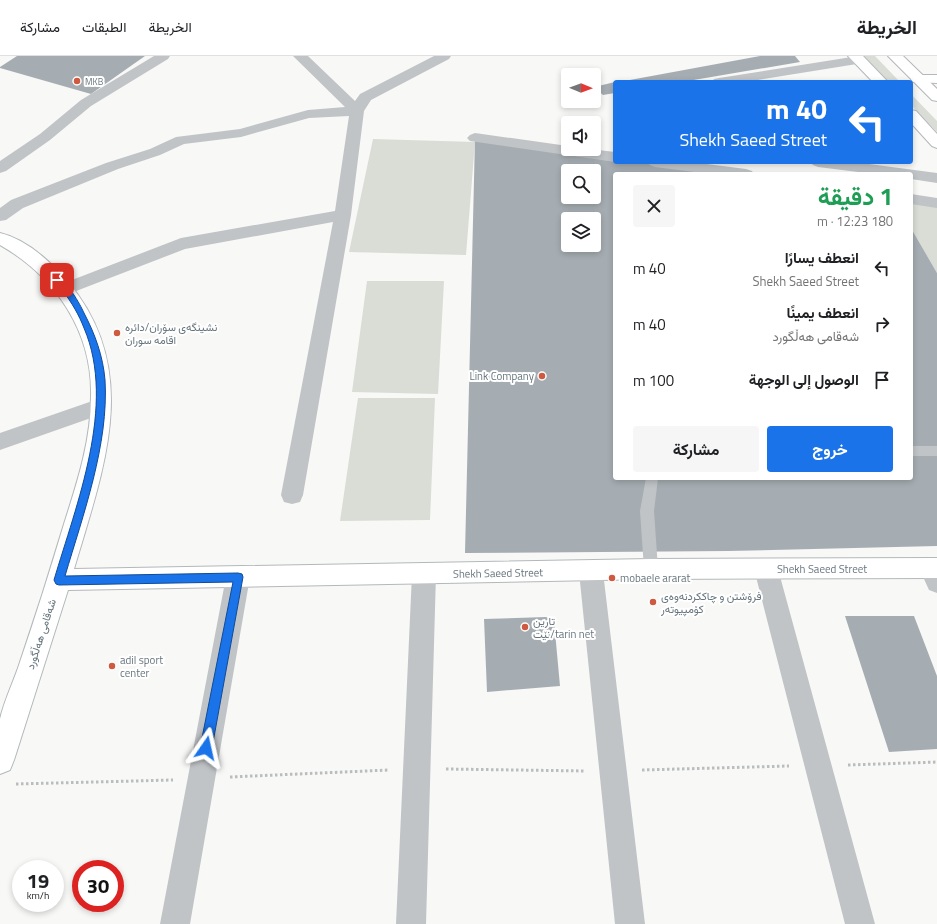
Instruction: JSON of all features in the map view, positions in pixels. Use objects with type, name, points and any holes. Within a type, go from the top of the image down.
[{"type":"main road","points":[[895,56],[937,97]]},
{"type":"main road","points":[[857,58],[879,80]]},
{"type":"main road","points":[[918,79],[937,78]]},
{"type":"main road","points":[[913,116],[937,143]]},
{"type":"main road","name":"شەقامی ھەڵگورد","points":[[0,238],[29,255],[48,271],[65,289],[78,308],[85,322],[96,353],[101,378],[101,406],[92,468],[59,580],[0,760]]},
{"type":"main road","name":"Shekh Saeed Street","points":[[59,580],[766,569],[935,573]]},
{"type":"street","points":[[0,168],[45,136],[86,103],[163,56]]},
{"type":"street","points":[[300,56],[357,111]]},
{"type":"street","points":[[292,495],[343,215],[357,111],[365,97],[444,56]]},
{"type":"street","points":[[730,80],[857,58]]},
{"type":"street","points":[[0,216],[17,204],[112,166],[155,152],[181,140],[241,133],[308,114],[357,111]]},
{"type":"street","points":[[475,138],[613,157]]},
{"type":"street","points":[[670,164],[731,172]]},
{"type":"street","points":[[833,164],[895,172]]},
{"type":"street","points":[[913,174],[937,178]]},
{"type":"street","points":[[913,199],[937,203]]},
{"type":"street","points":[[65,289],[181,244],[343,215]]},
{"type":"street","points":[[0,442],[101,406]]},
{"type":"street","points":[[766,569],[860,924]]},
{"type":"street","points":[[591,572],[630,924]]},
{"type":"street","points":[[411,924],[424,574]]},
{"type":"street","points":[[175,924],[200,779],[238,577]]},
{"type":"lane","points":[[913,451],[937,451]]},
{"type":"lane","points":[[651,570],[647,511],[652,480]]},
{"type":"path","points":[[8,784],[200,779],[417,769],[613,771],[937,762]]},
{"type":"shaded area","points":[[864,56],[875,56],[898,80],[887,80]]},
{"type":"shaded area","points":[[913,96],[937,121],[937,132],[913,107]]},
{"type":"shaded area","points":[[373,139],[475,142],[466,255],[349,252]]},
{"type":"shaded area","points":[[913,199],[937,204],[937,273],[913,231]]},
{"type":"shaded area","points":[[367,281],[444,281],[438,394],[352,392]]},
{"type":"shaded area","points":[[358,398],[435,398],[430,520],[340,521]]},
{"type":"building","name":"MKB","points":[[17,56],[145,56],[91,94],[0,68]]},
{"type":"building","points":[[760,56],[795,56],[800,62],[694,80],[630,80]]},
{"type":"building","points":[[613,82],[613,93],[603,95],[601,93],[601,85]]},
{"type":"building","name":"Link Company","points":[[475,138],[561,150],[561,156],[601,155],[613,157],[613,164],[669,164],[725,172],[613,172],[613,480],[913,480],[913,231],[937,273],[937,546],[728,551],[465,553]]},
{"type":"building","points":[[845,616],[914,616],[937,676],[937,749],[889,752]]},
{"type":"building","points":[[546,617],[554,621],[560,686],[487,692],[484,619]]},
{"type":"place","name":"MKB","points":[[77,81]]},
{"type":"place","name":"نشینگەی سۆران/دائرە اقامە سوران","points":[[117,333]]},
{"type":"place","name":"Link Company","points":[[542,376]]},
{"type":"place","name":"mobaele ararat","points":[[612,578]]},
{"type":"place","name":"فرۆشتن و چاککردنەوەی کۆمپیوتەر","points":[[653,602]]},
{"type":"place","name":"تارین نێت/tarin net","points":[[525,627]]},
{"type":"place","name":"adil sport center","points":[[112,666]]},
{"type":"route","points":[[57,280],[78,308],[89,329],[101,378],[101,406],[92,468],[59,580],[238,577],[206,748]]}]
